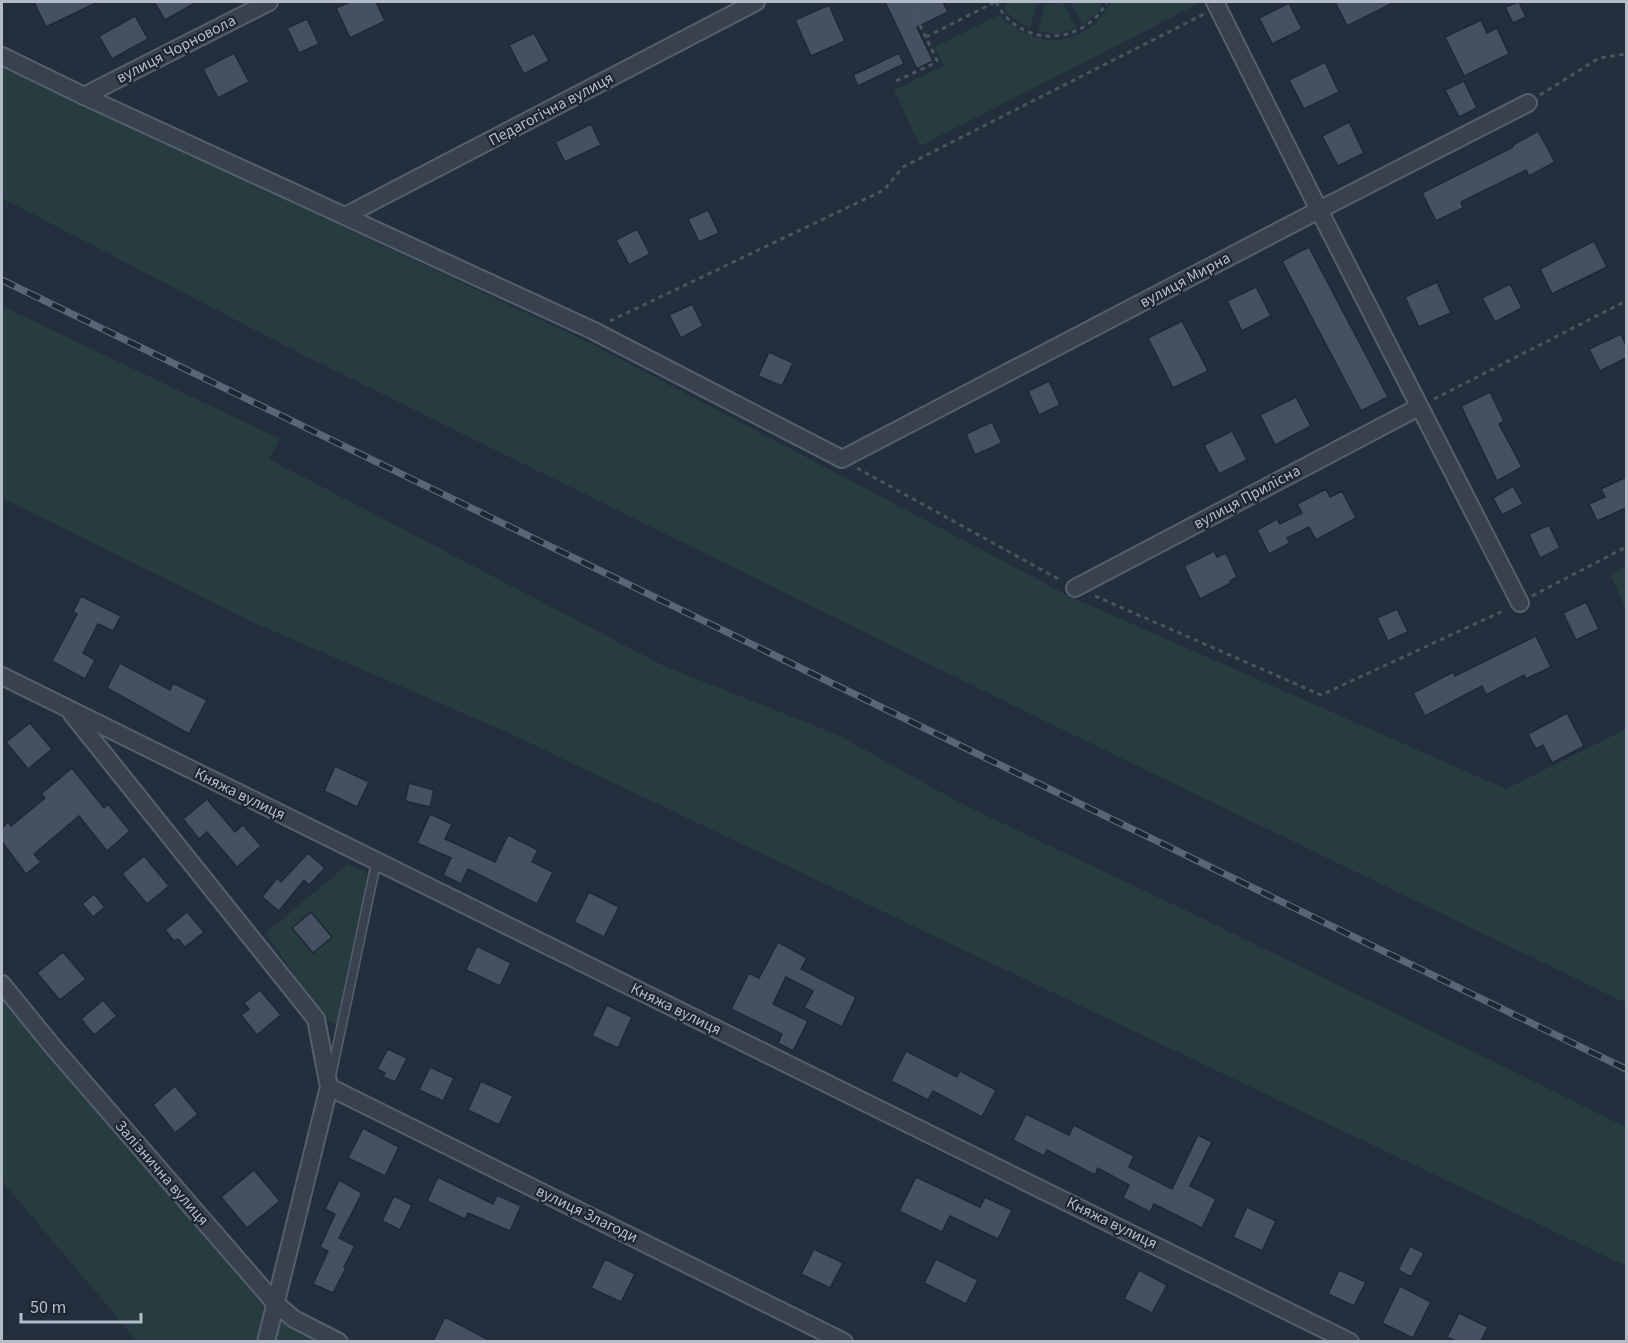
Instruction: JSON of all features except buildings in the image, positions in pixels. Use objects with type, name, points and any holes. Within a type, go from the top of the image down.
[{"type":"street","name":"вулиця Чорновола","points":[[84,96],[269,2]]},
{"type":"street","name":"Педагогічна вулиця","points":[[345,216],[756,2]]},
{"type":"street","points":[[1221,3],[1319,210],[1520,603]]},
{"type":"street","points":[[2,56],[592,330]]},
{"type":"street","name":"вулиця Мирна","points":[[592,330],[843,459],[1528,103]]},
{"type":"street","name":"вулиця Прилісна","points":[[1076,588],[1419,407]]},
{"type":"street","name":"Княжа вулиця","points":[[2,676],[1350,1341]]},
{"type":"street","points":[[69,710],[316,1019],[329,1088],[266,1341]]},
{"type":"street","name":"Залізнична вулиця","points":[[2,984],[54,1048],[275,1303],[294,1319],[339,1341]]},
{"type":"street","name":"вулиця Злагоди","points":[[329,1088],[844,1341]]},
{"type":"lane","points":[[329,1088],[376,862]]},
{"type":"path","points":[[926,37],[996,2],[1005,16],[1016,26],[1036,35],[1066,35],[1084,27],[1103,10],[1107,2]]},
{"type":"path","points":[[592,330],[884,190],[903,167],[1221,3]]},
{"type":"path","points":[[896,81],[935,63],[936,60],[911,7]]},
{"type":"path","points":[[1528,103],[1599,58],[1626,54]]},
{"type":"path","points":[[1419,407],[1626,301]]},
{"type":"path","points":[[1321,695],[1520,603],[1626,547]]},
{"type":"green space","points":[[1005,2],[1038,2],[1030,28],[1005,11]]},
{"type":"green space","points":[[1070,2],[1103,2],[1097,13],[1083,24]]},
{"type":"green space","points":[[1111,2],[1197,2],[1198,4],[920,146],[894,90],[944,65],[935,47],[999,15],[1013,27],[1028,35],[1059,40],[1074,37],[1088,29],[1100,18]]},
{"type":"green space","points":[[1063,3],[1076,28],[1057,34],[1038,31],[1045,4]]},
{"type":"green space","points":[[2,66],[592,344],[1069,596],[1506,789],[1626,729],[1626,1003],[1016,707],[299,353],[2,198]]},
{"type":"green space","points":[[2,306],[280,439],[269,459],[664,666],[838,735],[962,804],[1202,918],[1626,1127],[1626,1266],[509,733],[259,625],[2,498]]},
{"type":"green space","points":[[1626,565],[1626,610],[1610,574]]},
{"type":"green space","points":[[348,864],[368,873],[336,1024],[323,1019],[266,933]]},
{"type":"green space","points":[[2,995],[266,1306],[258,1341],[137,1341],[2,1181]]},
{"type":"green space","points":[[281,1318],[323,1342],[275,1342]]},
{"type":"railway","points":[[2,280],[1626,1069]]}]
